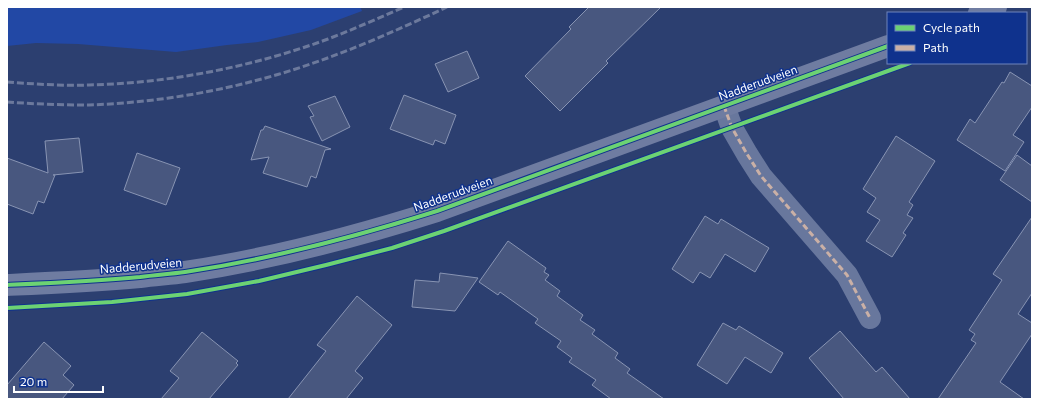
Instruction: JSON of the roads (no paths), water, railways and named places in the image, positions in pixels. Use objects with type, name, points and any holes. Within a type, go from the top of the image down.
[{"type":"main road","points":[[982,12],[996,7]]},
{"type":"main road","name":"Nadderudveien","points":[[7,285],[110,280],[184,272],[254,260],[385,228],[887,46]]},
{"type":"street","name":"Nadderudveien","points":[[724,106],[732,128],[761,176],[847,275],[870,318]]},
{"type":"railway","points":[[7,82],[69,85],[119,84],[210,72],[270,58],[299,49],[328,39],[404,7]]},
{"type":"railway","points":[[7,102],[69,105],[110,104],[172,98],[234,86],[279,74],[328,58],[376,39],[447,7]]}]
